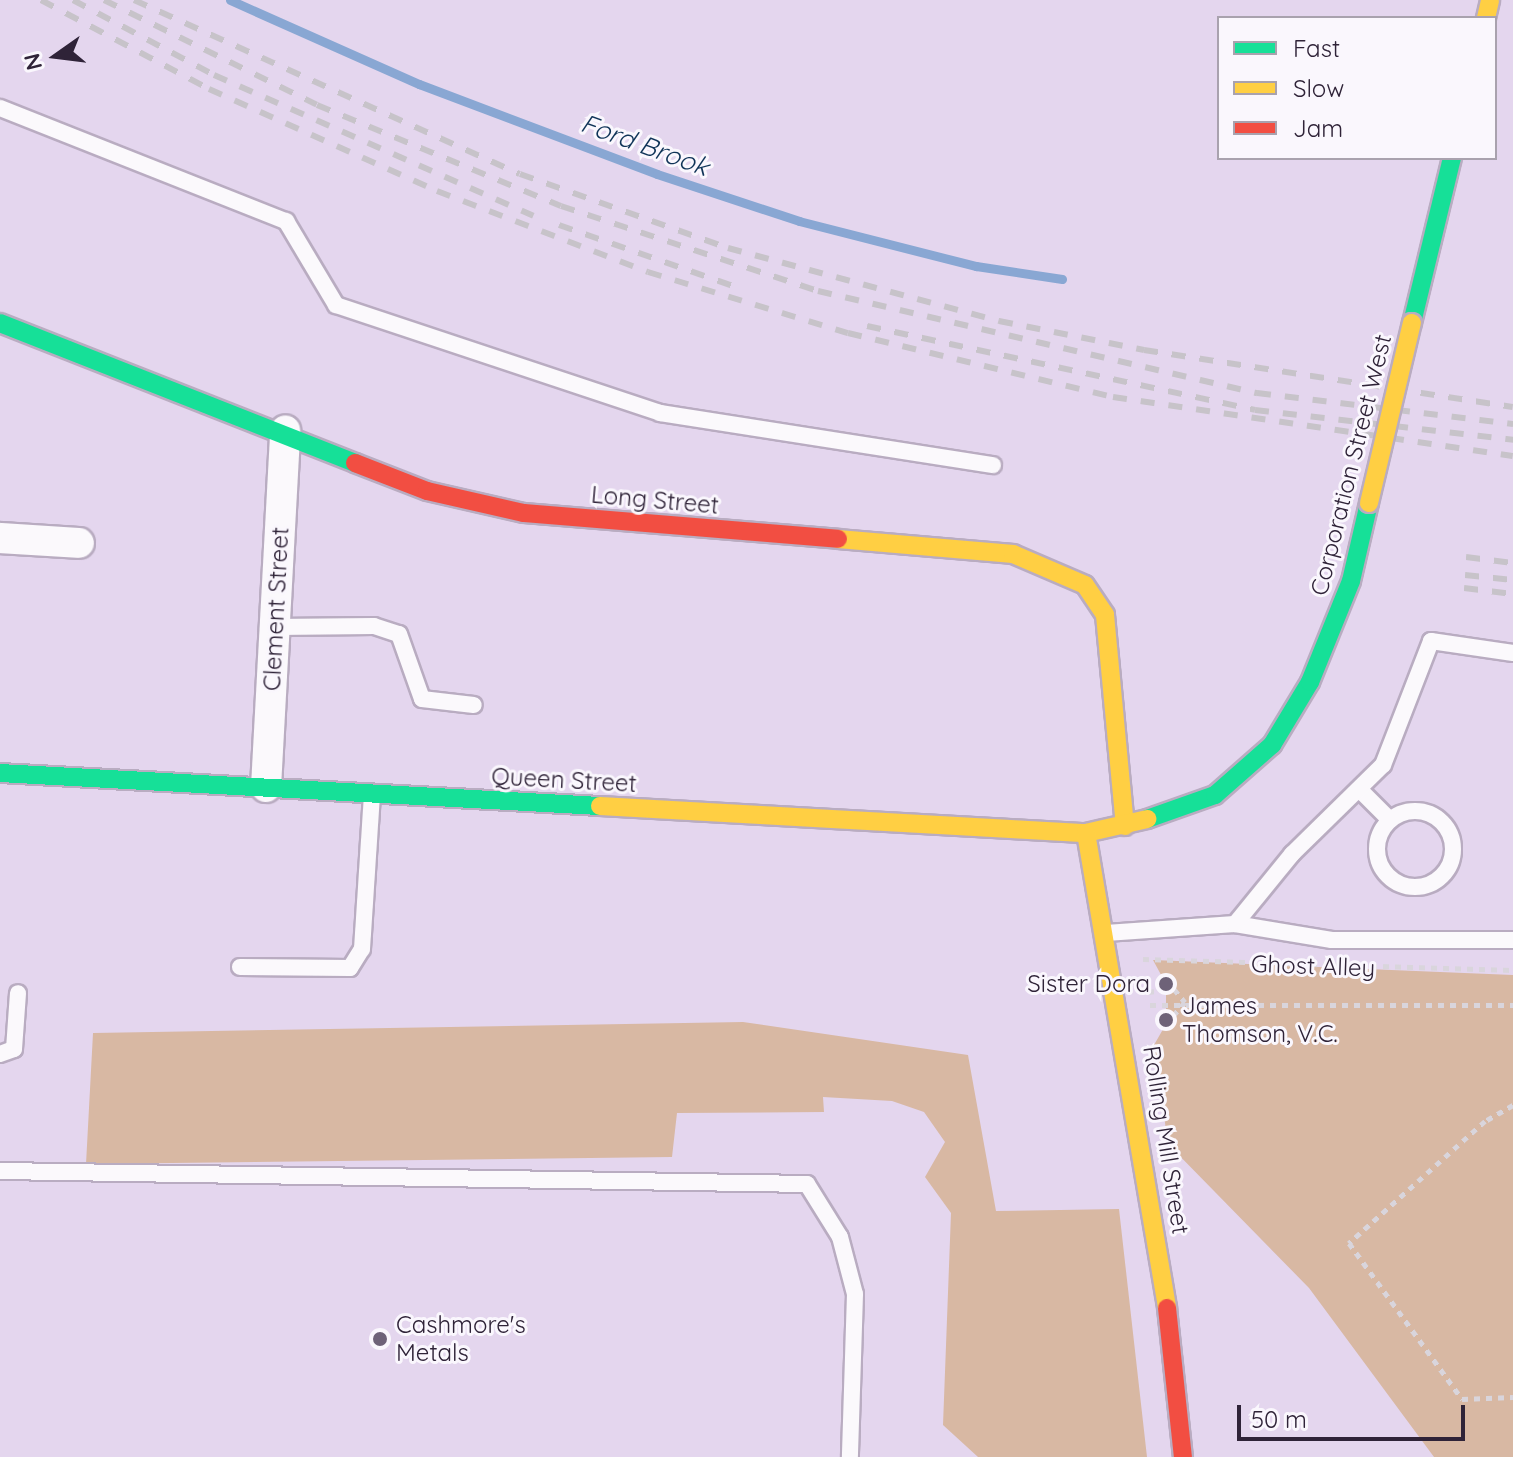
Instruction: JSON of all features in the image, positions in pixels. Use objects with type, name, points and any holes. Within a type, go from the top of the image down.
[{"type":"street","name":"Corporation Street West","points":[[1125,826],[1215,795],[1272,745],[1310,682],[1351,581],[1452,160]]},
{"type":"street","name":"Long Street","points":[[0,323],[285,431],[427,491],[524,513],[1013,554],[1085,585],[1105,615],[1113,656],[1125,826]]},
{"type":"street","name":"Clement Street","points":[[266,787],[285,431]]},
{"type":"street","points":[[0,538],[79,543]]},
{"type":"street","name":"Queen Street","points":[[0,773],[1086,833],[1125,826]]},
{"type":"street","name":"Rolling Mill Street","points":[[1086,833],[1120,1004],[1179,1382],[1183,1457]]},
{"type":"lane","points":[[0,108],[286,221],[336,305],[660,413],[993,465]]},
{"type":"lane","points":[[275,627],[374,626],[399,634],[422,699],[474,705]]},
{"type":"lane","points":[[1235,924],[1292,854],[1361,791],[1383,765],[1431,641],[1513,653]]},
{"type":"lane","points":[[1361,791],[1390,820]]},
{"type":"lane","points":[[240,967],[350,968],[362,949],[372,793]]},
{"type":"lane","points":[[1414,811],[1446,827],[1453,851],[1435,882],[1410,887],[1388,876],[1377,854],[1390,820],[1414,811]]},
{"type":"lane","points":[[1106,933],[1235,924],[1332,940],[1513,940]]},
{"type":"lane","points":[[0,1054],[14,1049],[18,993]]},
{"type":"lane","points":[[0,1171],[807,1184],[840,1237],[855,1294],[850,1457]]},
{"type":"path","name":"Ghost Alley","points":[[1113,965],[1154,957],[1513,970]]},
{"type":"path","points":[[1120,1004],[1174,989],[1185,1002]]},
{"type":"path","points":[[1120,1004],[1513,1005]]},
{"type":"path","points":[[1513,1105],[1448,1152],[1349,1243],[1462,1399],[1513,1397]]},
{"type":"shaded area","points":[[1153,960],[1513,975],[1513,1457],[1434,1457],[1309,1288],[1168,1144],[1154,1045],[1166,1024],[1166,984]]},
{"type":"shaded area","points":[[743,1022],[968,1055],[996,1211],[1119,1209],[1147,1457],[978,1457],[943,1425],[951,1213],[925,1177],[945,1142],[924,1112],[892,1101],[823,1097],[824,1112],[677,1113],[672,1157],[86,1164],[93,1033]]},
{"type":"waterway","name":"Ford Brook","points":[[230,0],[419,84],[657,174],[799,221],[976,266],[1062,279]]},
{"type":"railway","points":[[41,0],[209,89],[437,191],[648,272],[848,333],[1113,397],[1513,456]]},
{"type":"railway","points":[[73,0],[214,75],[533,216]]},
{"type":"railway","points":[[104,0],[317,105],[561,206],[818,291],[1257,393],[1513,424]]},
{"type":"railway","points":[[134,0],[520,174],[728,248],[999,321],[1144,350],[1513,407]]},
{"type":"railway","points":[[559,225],[733,286]]},
{"type":"railway","points":[[867,326],[1255,410],[1513,440]]},
{"type":"railway","points":[[1466,557],[1513,563]]},
{"type":"railway","points":[[1465,575],[1513,580]]},
{"type":"railway","points":[[1464,588],[1513,594]]},
{"type":"traffic: fast","points":[[1412,323],[1452,160]]},
{"type":"traffic: fast","points":[[0,323],[355,463]]},
{"type":"traffic: fast","points":[[1147,819],[1215,795],[1272,745],[1310,682],[1351,581],[1369,503]]},
{"type":"traffic: fast","points":[[0,773],[600,806]]},
{"type":"traffic: slow","points":[[1486,16],[1490,0]]},
{"type":"traffic: slow","points":[[1369,503],[1412,323]]},
{"type":"traffic: slow","points":[[838,539],[1013,554],[1085,585],[1105,615],[1125,826]]},
{"type":"traffic: slow","points":[[600,806],[1086,833],[1147,819]]},
{"type":"traffic: slow","points":[[1086,833],[1167,1308]]},
{"type":"traffic: jam","points":[[355,463],[427,491],[524,513],[838,539]]},
{"type":"traffic: jam","points":[[1167,1308],[1183,1457]]},
{"type":"place","name":"Sister Dora","points":[[1166,984]]},
{"type":"place","name":"James Thomson, V.C.","points":[[1166,1020]]},
{"type":"place","name":"Cashmore's Metals","points":[[380,1339]]}]
